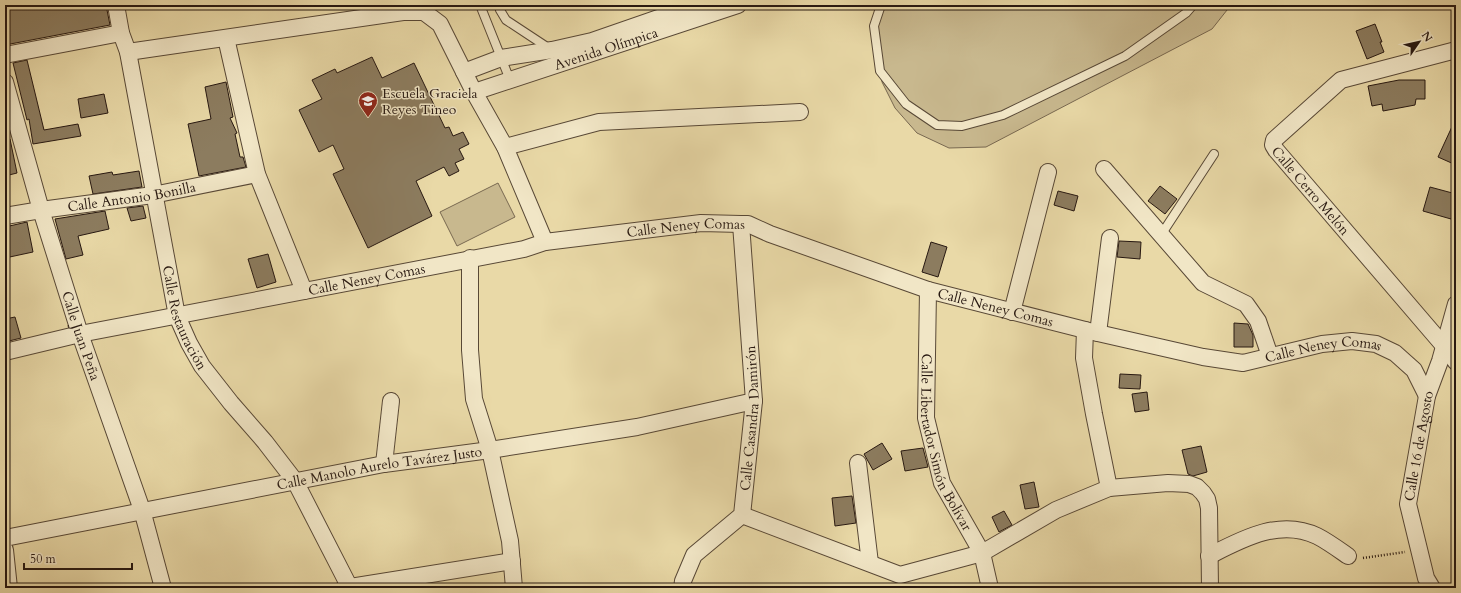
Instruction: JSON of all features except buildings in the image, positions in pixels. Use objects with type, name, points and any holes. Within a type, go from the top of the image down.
[{"type":"street","name":"Calle Restauración","points":[[116,5],[121,33],[128,52],[177,316],[189,343],[202,366],[295,481],[348,588]]},
{"type":"street","points":[[464,72],[502,58],[552,50],[592,41],[696,5]]},
{"type":"street","name":"Avenida Olímpica","points":[[474,92],[738,5]]},
{"type":"street","points":[[128,52],[403,12],[424,12],[440,24],[474,92],[504,147],[546,242]]},
{"type":"street","points":[[5,55],[121,33]]},
{"type":"street","points":[[226,38],[257,174],[304,291]]},
{"type":"street","name":"Calle Cerro Melón","points":[[1456,50],[1341,80],[1274,140],[1273,145],[1456,362]]},
{"type":"street","name":"Calle Juan Peña","points":[[5,82],[41,210],[80,334],[118,446],[142,510],[163,588]]},
{"type":"street","points":[[504,147],[599,122],[800,112]]},
{"type":"street","points":[[1104,169],[1203,283],[1246,304],[1258,321],[1270,356]]},
{"type":"street","points":[[1012,312],[1048,172]]},
{"type":"street","name":"Calle Antonio Bonilla","points":[[5,216],[154,195],[257,174]]},
{"type":"street","name":"Calle Neney Comas","points":[[5,352],[80,334],[470,258],[524,249],[546,242],[701,223],[748,224],[770,234],[928,290],[1092,332],[1202,357],[1243,362],[1322,344],[1352,341],[1376,344],[1395,353],[1414,370],[1427,396]]},
{"type":"street","name":"Calle Casandra Damirón","points":[[741,224],[754,401],[742,515]]},
{"type":"street","points":[[1109,488],[1084,358],[1092,332],[1110,238]]},
{"type":"street","points":[[470,258],[470,350],[474,399],[490,450],[510,541],[514,588]]},
{"type":"street","name":"Calle Libertador Simón Bolívar","points":[[928,290],[926,418],[942,483],[982,553],[990,588]]},
{"type":"street","name":"Calle 16 de Agosto","points":[[1432,588],[1426,578],[1408,504],[1427,396],[1456,304]]},
{"type":"street","points":[[384,464],[391,401]]},
{"type":"street","name":"Calle Manolo Aurelo Tavárez Justo","points":[[5,538],[142,510],[384,464],[490,450],[637,427],[754,401]]},
{"type":"street","points":[[858,463],[870,563]]},
{"type":"street","points":[[682,588],[682,581],[694,555],[742,515],[870,563],[902,581],[982,553],[1056,510],[1109,488],[1168,483],[1189,484],[1197,488],[1207,499],[1209,508],[1210,588]]},
{"type":"street","points":[[1209,556],[1240,540],[1265,531],[1293,529],[1316,536],[1348,556]]},
{"type":"street","points":[[5,550],[9,588]]},
{"type":"street","points":[[348,588],[512,561]]},
{"type":"lane","points":[[480,5],[510,80]]},
{"type":"lane","points":[[499,5],[500,10],[506,20],[569,61]]},
{"type":"lane","points":[[881,5],[874,26],[880,71],[906,104],[937,125],[962,126],[1004,115],[1125,56],[1186,13],[1193,5]]},
{"type":"lane","points":[[1160,235],[1214,154]]},
{"type":"path","points":[[1348,556],[1362,558],[1420,550]]},
{"type":"shaded area","points":[[885,5],[1231,5],[1212,29],[986,147],[949,148],[917,133],[895,108],[882,82],[878,55],[876,20]]},
{"type":"shaded area","points":[[498,183],[515,217],[457,246],[440,212]]},
{"type":"place","name":"Escuela Graciela Reyes Tineo","points":[[368,118]]}]
